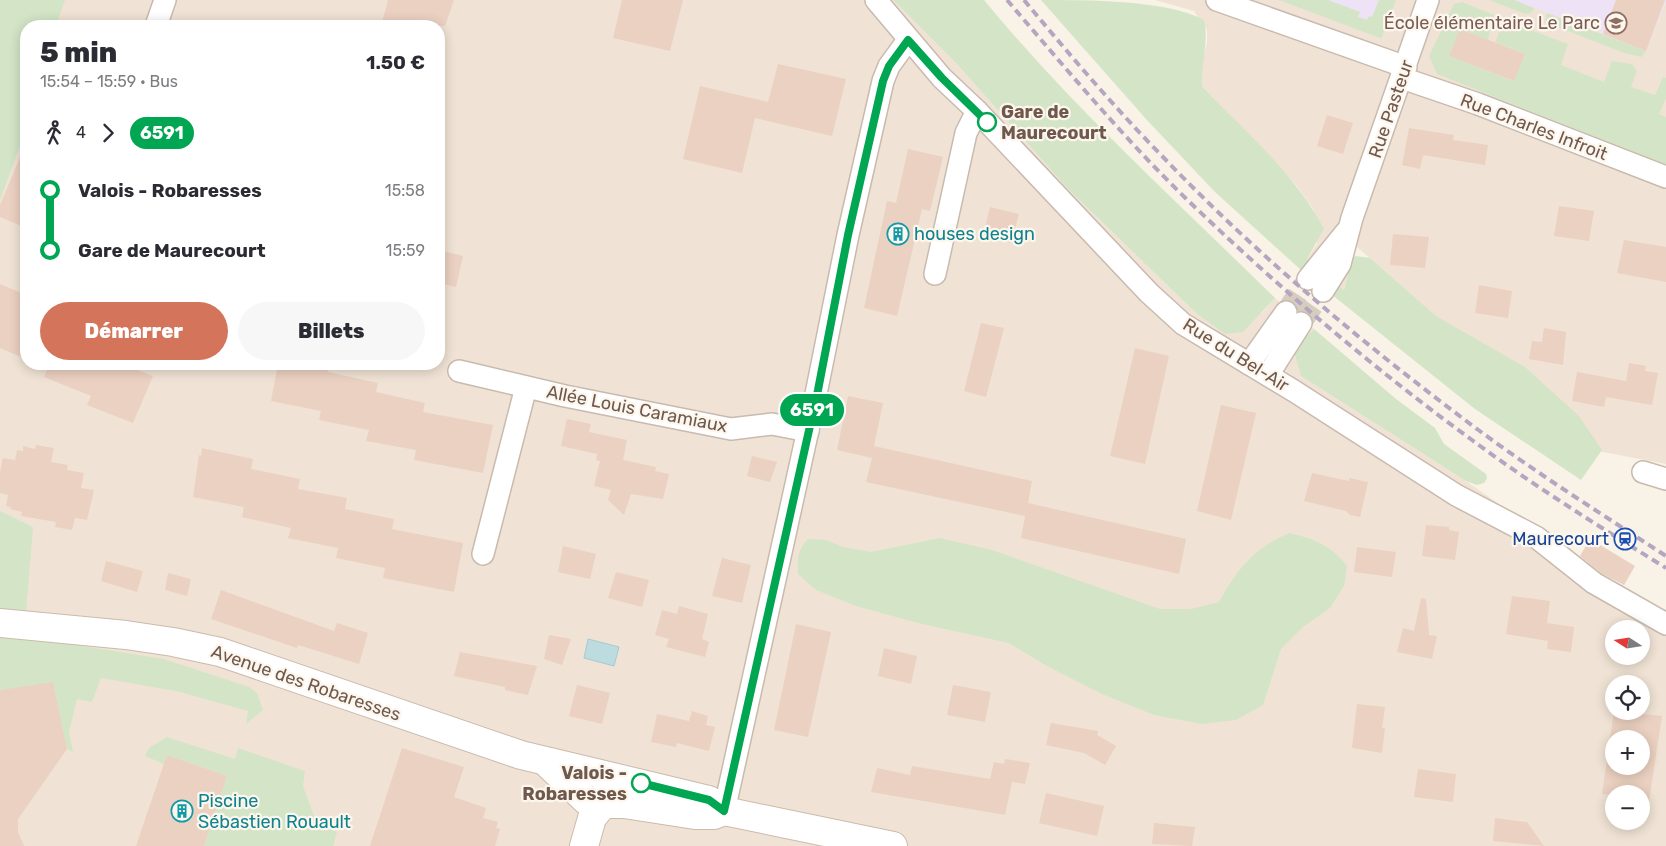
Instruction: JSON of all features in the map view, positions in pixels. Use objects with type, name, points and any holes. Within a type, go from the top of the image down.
[{"type":"street","points":[[158,20],[165,0]]},
{"type":"street","name":"Rue du Bel-Air","points":[[876,0],[942,78],[977,112],[1149,293],[1194,332],[1294,391],[1456,495],[1536,537],[1594,583],[1666,624]]},
{"type":"street","name":"Rue Charles Infroit","points":[[1217,0],[1404,72],[1478,104],[1666,177]]},
{"type":"street","name":"Rue Pasteur","points":[[1316,285],[1321,261],[1339,241],[1352,218],[1428,0]]},
{"type":"street","points":[[724,811],[883,81],[889,66],[908,40]]},
{"type":"street","points":[[935,274],[966,133],[977,112]]},
{"type":"street","points":[[1249,364],[1293,317],[1268,375]]},
{"type":"street","name":"Allée Louis Caramiaux","points":[[459,371],[731,429],[772,424],[808,431]]},
{"type":"street","name":"Allée Louis Caramiaux","points":[[482,554],[526,386]]},
{"type":"street","points":[[1643,472],[1666,479]]},
{"type":"street","name":"Avenue des Robaresses","points":[[2,623],[135,637],[220,652],[546,762],[709,800],[724,811],[893,846]]},
{"type":"street","name":"Avenue des Robaresses","points":[[546,762],[594,808],[624,804],[695,815],[714,815],[724,811]]},
{"type":"street","points":[[584,846],[602,775]]},
{"type":"shaded area","points":[[0,0],[893,0],[956,63],[1068,189],[1197,314],[1262,313],[1275,298],[1314,329],[1304,339],[1301,376],[1466,481],[1516,516],[1574,565],[1666,614],[1666,846],[0,846]]},
{"type":"shaded area","points":[[1155,0],[1666,0],[1666,464],[1587,449],[1356,246],[1344,290],[1307,259],[1317,244],[1314,210],[1296,185],[1202,86],[1201,69],[1207,42],[1207,30],[1194,11]]},
{"type":"shaded area","points":[[1328,0],[1379,0],[1372,17],[1367,20],[1358,17],[1360,12]]},
{"type":"shaded area","name":"École élémentaire Le Parc","points":[[1514,0],[1666,0],[1666,1],[1646,51]]},
{"type":"green space","points":[[0,0],[65,0],[58,20],[20,20],[20,146],[0,200]]},
{"type":"green space","points":[[893,0],[984,0],[1018,40],[1089,116],[1275,298],[1243,332],[1225,334],[1197,314],[1068,189],[956,63]]},
{"type":"green space","points":[[1041,0],[1126,2],[1170,8],[1189,13],[1204,20],[1206,36],[1202,86],[1284,171],[1312,209],[1324,229],[1307,259],[1344,290],[1351,263],[1355,256],[1370,258],[1436,316],[1525,367],[1579,416],[1602,450],[1581,480],[1475,409],[1301,270],[1215,192],[1146,119]]},
{"type":"green space","points":[[1279,0],[1328,0],[1360,12],[1358,17],[1367,20],[1369,16],[1372,17],[1379,0],[1396,0],[1380,38]]},
{"type":"green space","points":[[1489,0],[1514,0],[1534,8],[1531,13],[1525,14]]},
{"type":"green space","points":[[1462,2],[1494,15],[1488,40],[1460,29],[1449,56],[1513,81],[1525,54],[1495,42],[1503,24],[1509,22],[1568,44],[1561,65],[1604,82],[1612,61],[1632,64],[1637,71],[1631,87],[1655,95],[1663,77],[1666,78],[1666,98],[1659,114],[1666,117],[1666,165],[1437,74],[1429,56],[1454,4]]},
{"type":"green space","points":[[1547,13],[1646,51],[1641,57],[1624,53],[1545,22]]},
{"type":"green space","points":[[1314,329],[1396,399],[1435,428],[1444,444],[1486,474],[1487,478],[1484,483],[1477,485],[1466,481],[1301,376],[1295,355],[1304,339]]},
{"type":"green space","points":[[0,511],[33,527],[25,625],[57,642],[164,659],[249,687],[257,693],[263,710],[246,724],[248,711],[176,691],[101,678],[92,702],[77,699],[69,732],[73,752],[67,749],[53,683],[0,690]]},
{"type":"green space","points":[[1289,533],[1306,537],[1335,553],[1347,566],[1344,586],[1330,608],[1303,627],[1281,649],[1263,705],[1236,720],[1202,724],[1154,715],[1102,694],[1045,665],[1009,643],[918,623],[856,606],[816,590],[798,574],[799,555],[808,539],[826,540],[843,547],[871,552],[940,538],[992,550],[1160,609],[1191,609],[1219,602],[1240,569],[1256,553],[1276,539]]},
{"type":"green space","points":[[167,737],[235,759],[238,748],[305,771],[303,786],[317,824],[337,832],[333,846],[204,846],[227,776],[167,755],[164,764],[145,756],[149,748]]},
{"type":"water","points":[[588,639],[619,647],[614,666],[584,658]]},
{"type":"building","points":[[388,0],[454,0],[445,26],[445,20],[383,20]]},
{"type":"building","points":[[622,0],[683,0],[670,51],[613,38]]},
{"type":"building","points":[[1616,0],[1665,0],[1646,51],[1603,34]]},
{"type":"building","points":[[1460,29],[1525,54],[1514,81],[1449,56]]},
{"type":"building","points":[[778,64],[846,79],[832,136],[755,118],[742,173],[683,159],[700,86],[768,102]]},
{"type":"building","points":[[1327,115],[1353,123],[1343,154],[1317,146]]},
{"type":"building","points":[[1409,128],[1454,135],[1453,140],[1488,145],[1485,165],[1423,155],[1420,169],[1402,165]]},
{"type":"building","name":"houses design","points":[[908,149],[943,157],[930,211],[922,209],[897,316],[864,308],[887,201],[896,203]]},
{"type":"building","points":[[20,157],[20,225],[0,217],[0,205]]},
{"type":"building","points":[[1559,206],[1594,211],[1589,241],[1554,236]]},
{"type":"building","points":[[990,207],[1019,214],[1011,243],[983,236]]},
{"type":"building","points":[[1393,234],[1429,237],[1425,268],[1390,265]]},
{"type":"building","points":[[1624,240],[1666,247],[1666,282],[1617,273]]},
{"type":"building","points":[[445,252],[463,256],[456,287],[445,284]]},
{"type":"building","points":[[0,284],[20,292],[20,356],[0,348]]},
{"type":"building","points":[[1479,285],[1512,291],[1508,318],[1475,313]]},
{"type":"building","points":[[981,323],[1004,328],[986,397],[964,391]]},
{"type":"building","points":[[1544,328],[1566,332],[1563,365],[1529,359],[1532,341],[1542,342]]},
{"type":"building","points":[[1135,348],[1169,356],[1145,464],[1110,456]]},
{"type":"building","points":[[1629,363],[1646,366],[1645,371],[1658,373],[1652,405],[1606,397],[1604,407],[1572,401],[1577,372],[1626,381]]},
{"type":"building","points":[[47,370],[137,370],[153,376],[133,423],[87,405],[91,396],[44,377]]},
{"type":"building","points":[[277,370],[328,370],[328,372],[378,383],[376,392],[425,403],[423,412],[493,425],[483,473],[414,460],[416,450],[366,441],[369,430],[319,420],[321,411],[271,401]]},
{"type":"building","points":[[848,396],[883,403],[874,446],[1032,481],[1028,503],[1186,539],[1179,574],[1021,538],[1025,516],[866,482],[872,458],[837,450]]},
{"type":"building","points":[[1221,405],[1256,413],[1231,520],[1197,511]]},
{"type":"building","points":[[567,419],[591,424],[589,432],[627,440],[623,460],[656,467],[655,471],[669,474],[663,499],[631,494],[624,515],[608,500],[611,490],[594,486],[600,461],[596,460],[597,454],[561,446]]},
{"type":"building","points":[[36,445],[54,448],[51,462],[68,465],[67,470],[84,473],[81,488],[94,490],[87,520],[75,518],[72,530],[55,527],[56,522],[21,516],[22,512],[6,506],[8,495],[0,493],[0,472],[3,458],[15,460],[17,450],[23,451],[23,446],[35,449]]},
{"type":"building","points":[[202,448],[253,459],[251,469],[300,479],[298,489],[347,498],[345,509],[394,519],[392,529],[463,543],[454,592],[383,578],[385,568],[336,558],[338,548],[288,538],[291,528],[242,517],[244,507],[193,497],[199,455],[201,456]]},
{"type":"building","points":[[752,456],[777,462],[770,482],[747,476]]},
{"type":"building","points":[[1312,473],[1349,481],[1349,478],[1368,482],[1360,517],[1350,515],[1346,511],[1304,501]]},
{"type":"building","points":[[1426,525],[1449,527],[1449,530],[1459,532],[1455,560],[1422,556]]},
{"type":"building","points":[[1590,539],[1635,566],[1624,585],[1601,573],[1580,556]]},
{"type":"building","points":[[563,546],[596,554],[590,579],[558,572]]},
{"type":"building","points":[[1357,547],[1396,552],[1392,577],[1354,572]]},
{"type":"building","points":[[722,558],[751,565],[742,603],[712,596]]},
{"type":"building","points":[[106,561],[143,571],[137,592],[101,581]]},
{"type":"building","points":[[616,572],[649,580],[642,607],[608,598]]},
{"type":"building","points":[[168,573],[191,579],[187,596],[165,590]]},
{"type":"building","points":[[221,590],[334,631],[337,623],[368,633],[359,664],[298,645],[297,648],[211,619]]},
{"type":"building","points":[[1512,596],[1550,601],[1547,623],[1574,627],[1571,652],[1547,649],[1548,641],[1506,634]]},
{"type":"building","points":[[1421,598],[1426,599],[1429,635],[1437,636],[1432,659],[1397,652],[1403,628],[1414,631]]},
{"type":"building","points":[[679,606],[708,614],[702,639],[709,642],[705,657],[666,647],[669,639],[655,635],[662,610],[677,614]]},
{"type":"building","points":[[796,624],[831,632],[808,737],[774,730]]},
{"type":"building","points":[[549,635],[571,639],[562,665],[544,659]]},
{"type":"building","points":[[884,648],[917,656],[911,684],[878,676]]},
{"type":"building","points":[[460,652],[537,666],[528,695],[505,690],[505,687],[454,676]]},
{"type":"building","points":[[53,682],[67,749],[18,819],[18,832],[24,846],[0,846],[0,690]]},
{"type":"building","points":[[577,685],[610,693],[602,724],[569,716]]},
{"type":"building","points":[[953,685],[991,692],[985,722],[947,715]]},
{"type":"building","points":[[1357,704],[1385,707],[1382,728],[1385,728],[1382,753],[1352,748]]},
{"type":"building","points":[[692,711],[708,716],[706,725],[715,727],[709,751],[677,743],[676,747],[651,742],[657,714],[689,721]]},
{"type":"building","points":[[1650,715],[1662,716],[1650,794],[1650,785],[1605,785],[1605,794],[1602,794],[1605,773],[1605,775],[1650,775],[1650,730],[1611,730],[1613,720],[1650,720]]},
{"type":"building","points":[[1051,723],[1098,731],[1097,735],[1116,746],[1105,765],[1084,753],[1046,745]]},
{"type":"building","points":[[402,748],[464,767],[454,797],[486,808],[483,818],[498,822],[496,828],[500,829],[495,846],[370,846]]},
{"type":"building","name":"Piscine Sébastien Rouault","points":[[167,755],[227,776],[204,846],[136,846]]},
{"type":"building","points":[[1005,759],[1030,763],[1025,784],[1012,782],[1005,815],[871,792],[877,768],[910,775],[912,766],[990,779],[994,762],[1004,764]]},
{"type":"building","points":[[1418,769],[1456,774],[1453,802],[1414,797]]},
{"type":"building","points":[[1046,793],[1104,806],[1097,836],[1039,823]]},
{"type":"building","points":[[1495,818],[1527,822],[1544,846],[1493,841]]},
{"type":"building","points":[[1154,823],[1195,827],[1192,846],[1152,844]]},
{"type":"tunnel","points":[[1286,312],[1308,279]]},
{"type":"tunnel","points":[[1301,323],[1323,291]]},
{"type":"railway","points":[[1007,0],[1100,108],[1173,186],[1298,301],[1401,387],[1495,457],[1666,568]]},
{"type":"railway","points":[[1024,0],[1092,80],[1163,157],[1237,230],[1315,300],[1395,366],[1500,446],[1666,556]]},
{"type":"bus line","name":"6591","points":[[641,783],[709,800],[724,811],[799,468],[818,390],[848,235],[883,81],[889,66],[908,40],[942,78],[987,122]]},
{"type":"place","name":"École élémentaire Le Parc","points":[[1616,23]]},
{"type":"place","name":"Gare de Maurecourt","points":[[987,122]]},
{"type":"place","name":"houses design","points":[[898,234]]},
{"type":"place","name":"Maurecourt","points":[[1625,539]]},
{"type":"place","name":"Valois - Robaresses","points":[[641,783]]},
{"type":"place","name":"Piscine Sébastien Rouault","points":[[182,811]]}]
